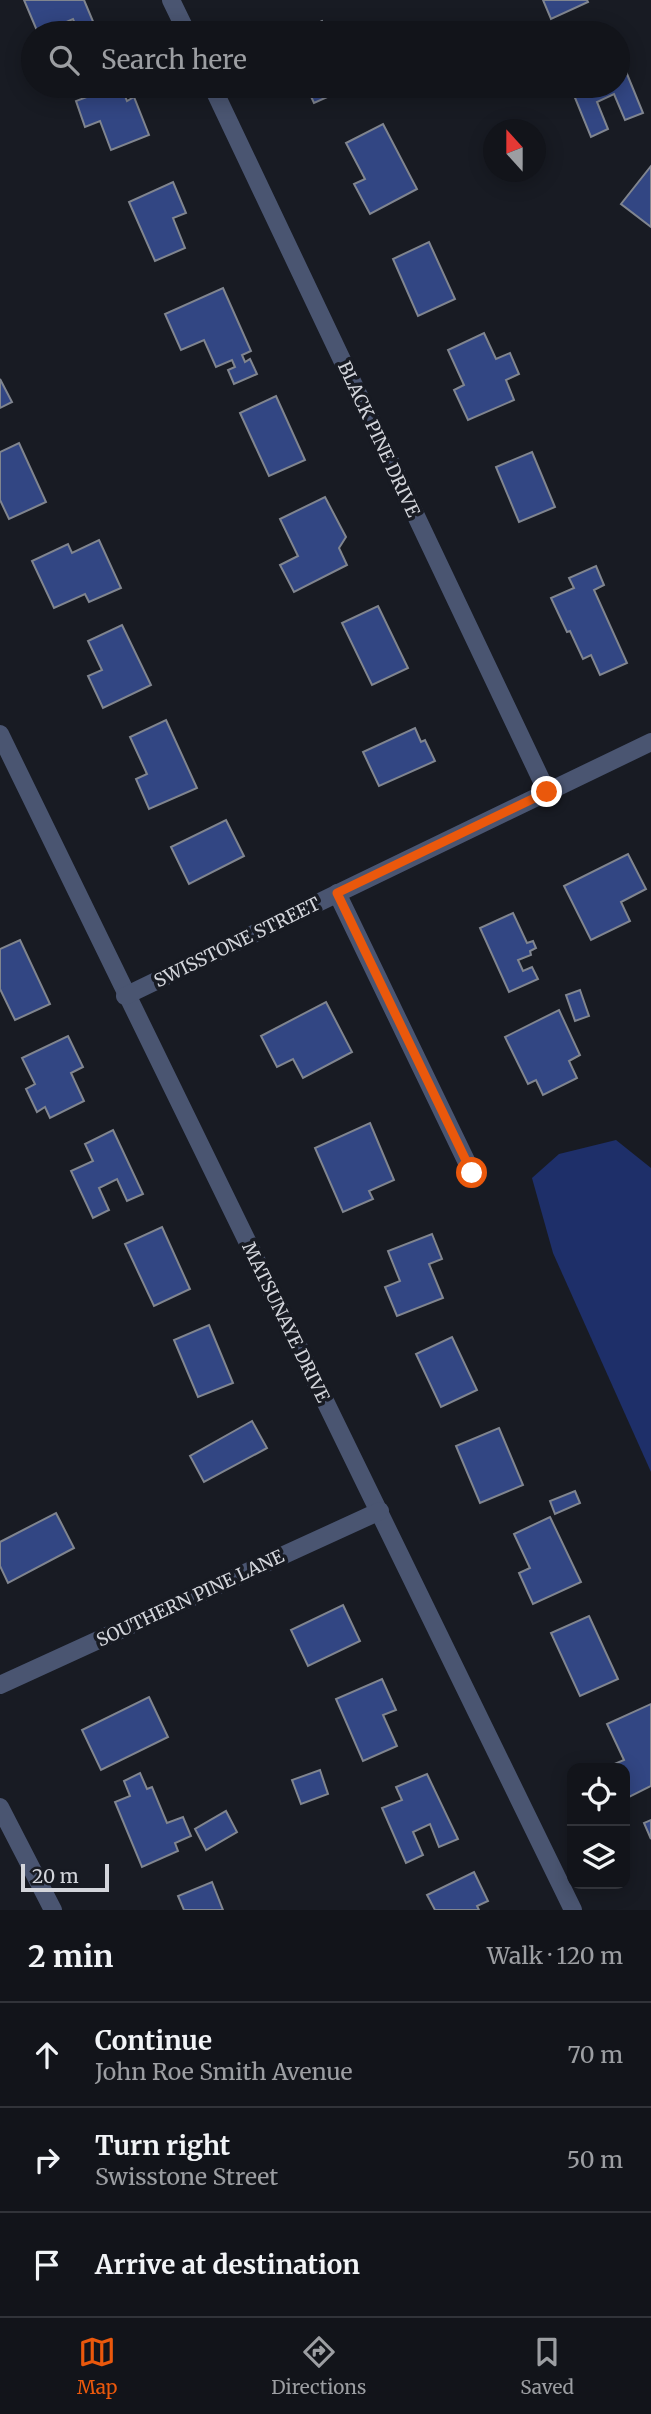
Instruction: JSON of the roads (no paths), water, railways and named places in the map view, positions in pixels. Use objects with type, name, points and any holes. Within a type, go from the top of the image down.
[{"type":"street","points":[[172,0],[182,21]]},
{"type":"street","name":"BLACK PINE DRIVE","points":[[218,98],[547,792]]},
{"type":"street","name":"MATSUNAYE DRIVE","points":[[0,734],[125,996],[380,1511],[573,1910]]},
{"type":"street","name":"SWISSTONE STREET","points":[[125,996],[651,742]]},
{"type":"street","points":[[337,893],[472,1173]]},
{"type":"street","name":"SOUTHERN PINE LANE","points":[[0,1685],[380,1511]]},
{"type":"street","points":[[0,1807],[54,1910]]}]
